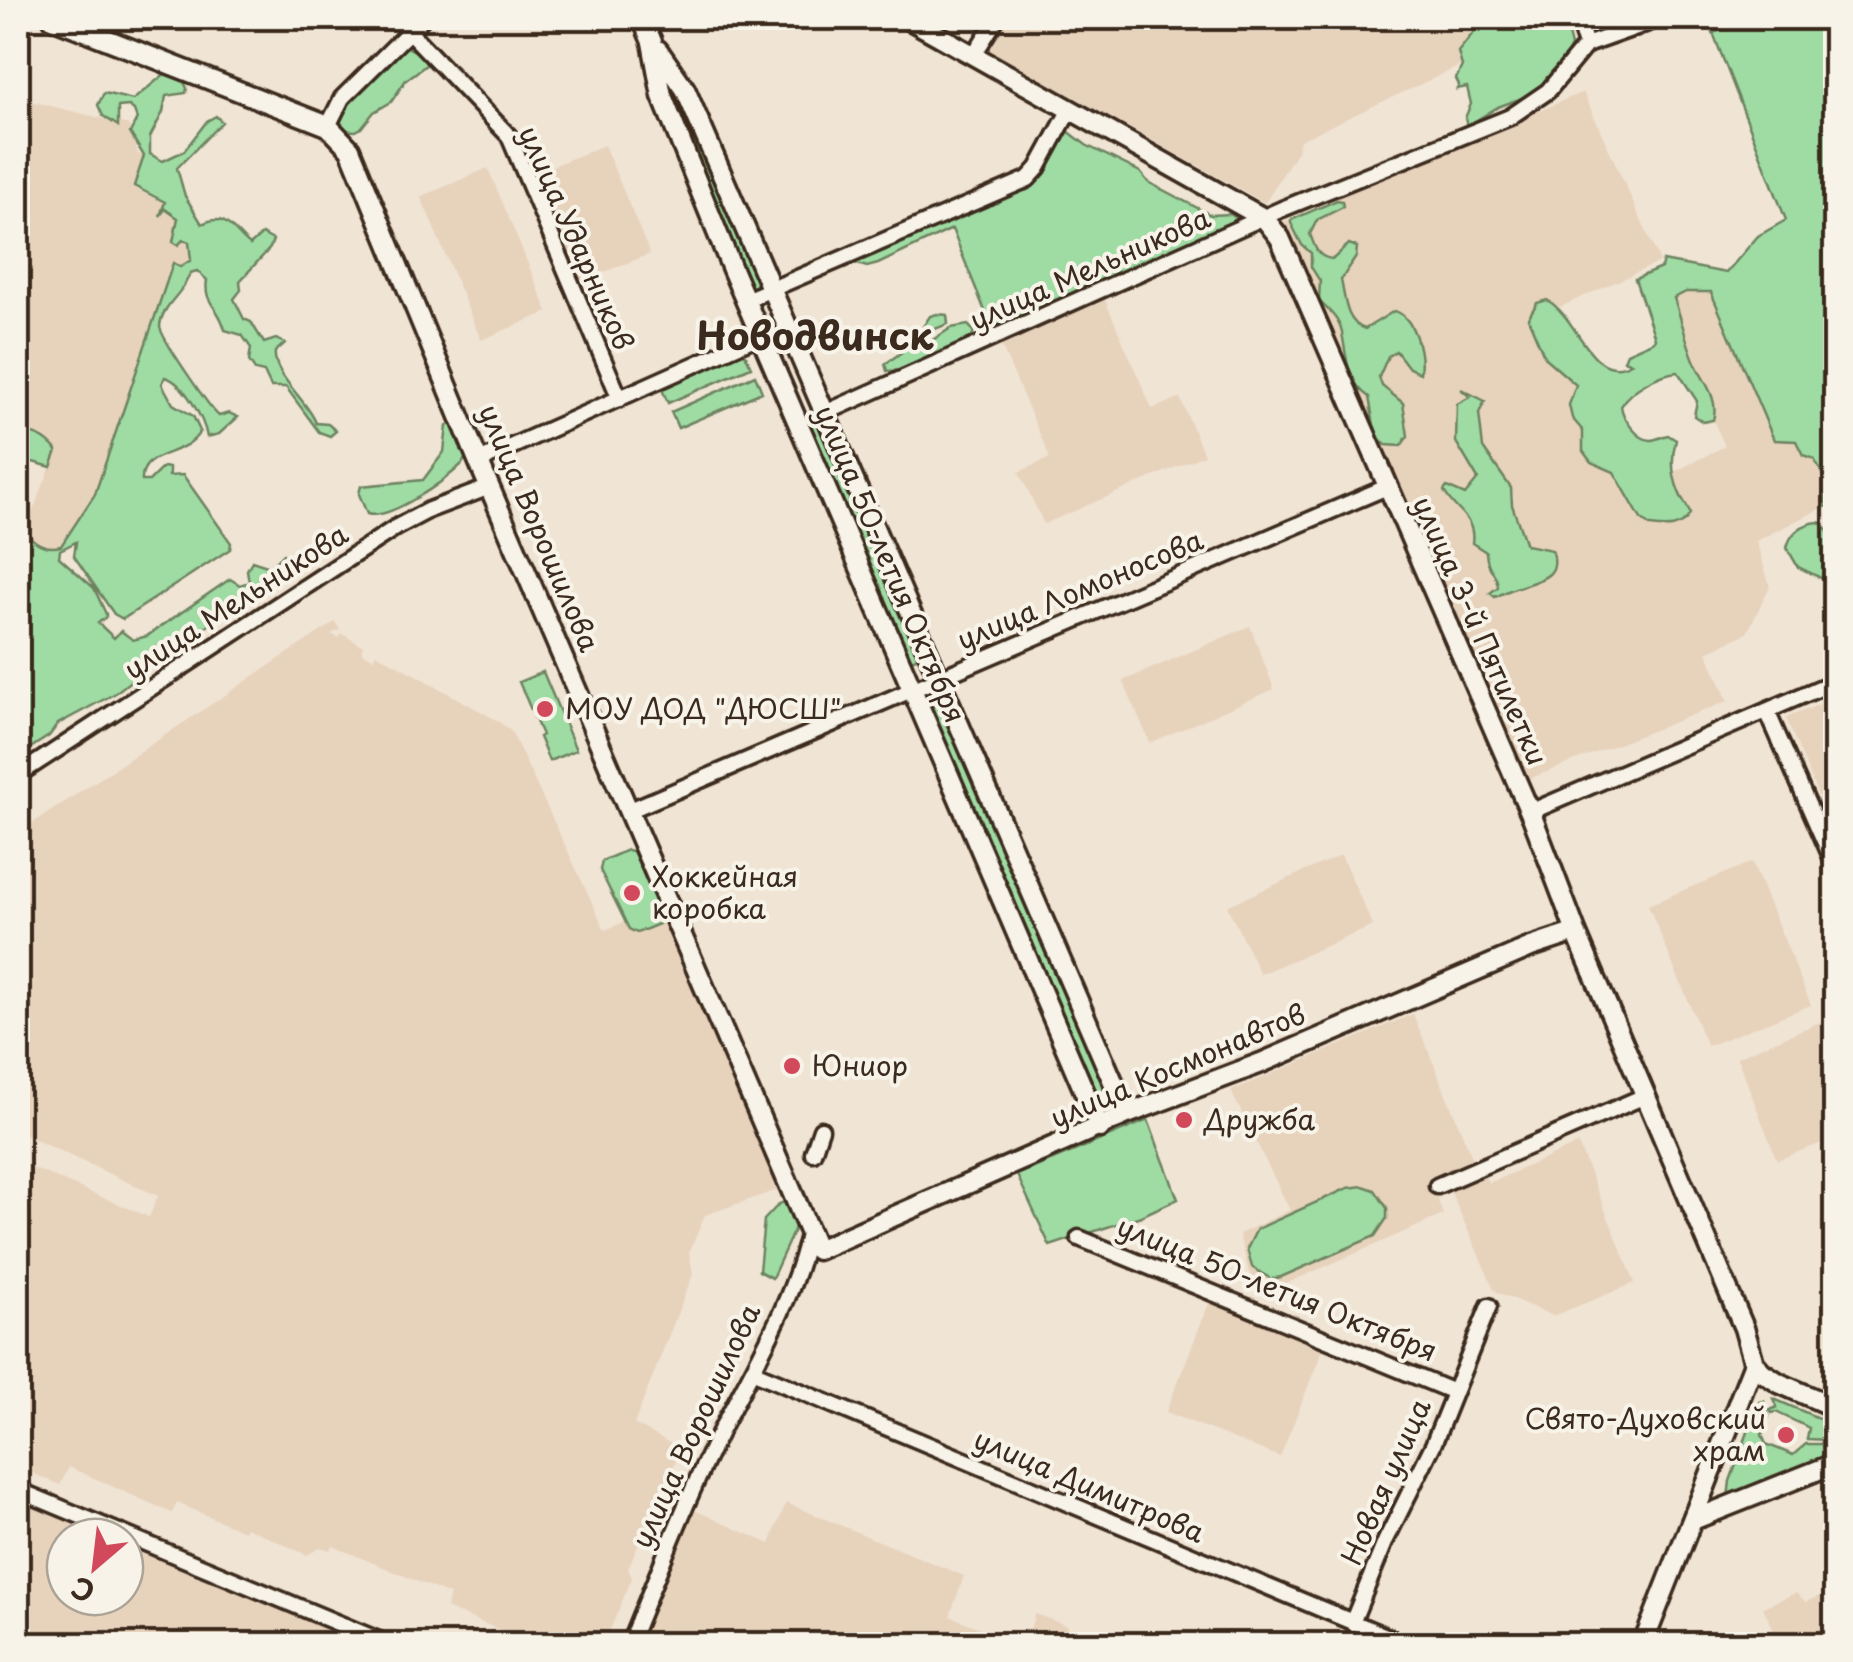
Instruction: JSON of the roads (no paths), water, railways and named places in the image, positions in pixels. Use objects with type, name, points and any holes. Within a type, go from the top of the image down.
[{"type":"main road","name":"улица 50-летия Октября","points":[[642,18],[652,42],[684,89],[1127,1114]]},
{"type":"main road","points":[[907,18],[1265,218]]},
{"type":"main road","points":[[61,19],[328,126]]},
{"type":"main road","name":"улица 50-летия Октября","points":[[652,42],[662,96],[746,300],[1100,1128]]},
{"type":"main road","name":"улица Ворошилова","points":[[328,126],[350,149],[480,464],[808,1230],[810,1253]]},
{"type":"main road","name":"улица 3-й Пятилетки","points":[[1265,218],[1280,238],[1530,812],[1576,932],[1744,1328],[1754,1363]]},
{"type":"main road","name":"улица Космонавтов","points":[[810,1253],[1127,1114],[1261,1063],[1531,947],[1576,932]]},
{"type":"main road","points":[[1644,1644],[1754,1363],[1778,1383],[1836,1408]]},
{"type":"main road","points":[[1694,1520],[1836,1463]]},
{"type":"street","name":"улица Ударников","points":[[396,18],[509,136],[620,399]]},
{"type":"street","points":[[328,126],[342,98],[423,18]]},
{"type":"street","points":[[973,56],[997,18]]},
{"type":"street","points":[[1577,18],[1586,45],[1662,18]]},
{"type":"street","name":"улица Мельникова","points":[[825,412],[1265,218],[1510,116],[1548,91],[1586,45]]},
{"type":"street","points":[[746,300],[1028,180],[1069,111]]},
{"type":"street","points":[[480,464],[488,457],[761,335]]},
{"type":"street","name":"улица Мельникова","points":[[18,776],[395,528],[490,487]]},
{"type":"street","name":"улица Ломоносова","points":[[628,811],[1387,487]]},
{"type":"street","points":[[1530,812],[1836,681]]},
{"type":"street","points":[[1767,711],[1836,868]]},
{"type":"street","points":[[1437,1186],[1647,1095]]},
{"type":"street","points":[[813,1153],[822,1129]]},
{"type":"street","name":"улица 50-летия Октября","points":[[1079,1238],[1454,1392]]},
{"type":"street","name":"улица Ворошилова","points":[[629,1644],[722,1427],[754,1372],[810,1253]]},
{"type":"street","name":"Новая улица","points":[[1352,1622],[1386,1540],[1433,1445],[1489,1306]]},
{"type":"street","name":"улица Димитрова","points":[[754,1372],[1405,1644]]},
{"type":"street","points":[[18,1490],[388,1644]]},
{"type":"railway","points":[[18,1604],[37,1644]]},
{"type":"place","name":"МОУ ДОД \"ДЮСШ\"","points":[[545,709]]},
{"type":"place","name":"Хоккейная коробка","points":[[632,893]]},
{"type":"place","name":"Юниор","points":[[792,1066]]},
{"type":"place","name":"Дружба","points":[[1184,1120]]},
{"type":"place","name":"Свято-Духовский храм","points":[[1786,1435]]},
{"type":"district","name":"Новодвинск","points":[[815,337]]}]
